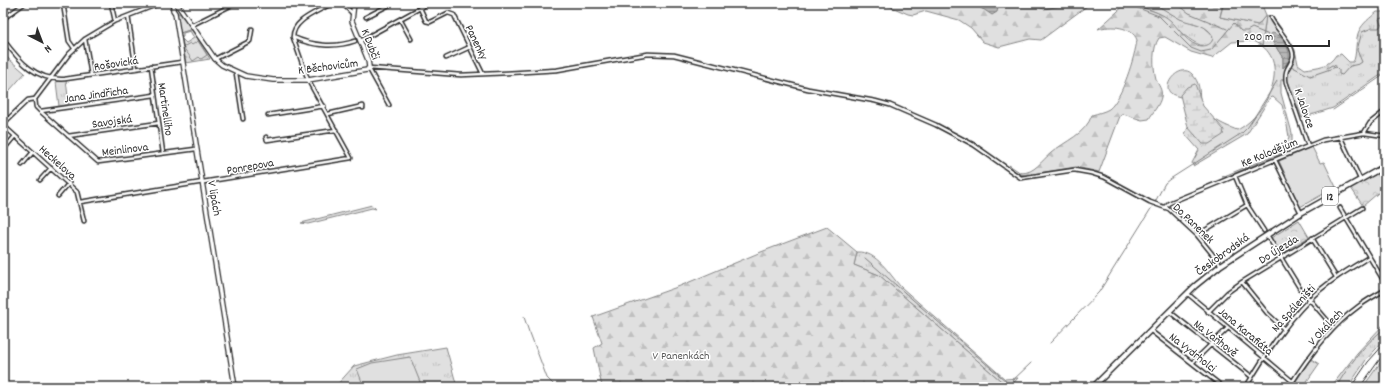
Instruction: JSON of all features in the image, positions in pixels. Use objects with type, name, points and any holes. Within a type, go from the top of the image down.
[{"type":"main road","name":"Českobrodská","points":[[1093,387],[1188,294],[1220,265],[1266,233],[1385,166]]},
{"type":"street","points":[[3,19],[25,3]]},
{"type":"street","points":[[63,3],[68,41],[74,48]]},
{"type":"street","points":[[111,3],[114,21]]},
{"type":"street","points":[[35,99],[52,79],[74,48],[85,39],[114,21],[161,3]]},
{"type":"street","points":[[192,25],[236,3]]},
{"type":"street","points":[[266,137],[268,140],[336,130],[314,87],[308,80],[294,44],[293,37],[293,30],[298,23],[332,3]]},
{"type":"street","points":[[342,3],[352,13]]},
{"type":"street","name":"K Dubči","points":[[354,3],[352,13],[354,27],[368,60],[369,68]]},
{"type":"street","points":[[366,17],[393,3]]},
{"type":"street","points":[[418,3],[420,8]]},
{"type":"street","points":[[360,41],[430,3]]},
{"type":"street","name":"K Běchovicům","points":[[174,5],[179,7],[215,59],[236,73],[256,78],[273,80],[308,80],[359,73],[369,68],[418,73],[506,73]]},
{"type":"street","name":"V lipách","points":[[174,5],[173,10],[175,13],[235,387]]},
{"type":"street","name":"Panenky","points":[[420,8],[426,21],[430,22],[451,13],[483,74]]},
{"type":"street","points":[[175,13],[180,10]]},
{"type":"street","points":[[128,16],[136,69]]},
{"type":"street","name":"K Jalovce","points":[[1271,18],[1292,51],[1293,56],[1287,66],[1285,76],[1308,146]]},
{"type":"street","points":[[400,20],[411,39]]},
{"type":"street","points":[[215,59],[250,41],[252,29]]},
{"type":"street","points":[[293,37],[325,46],[348,44],[355,41]]},
{"type":"street","points":[[3,39],[35,74],[52,79]]},
{"type":"street","points":[[85,39],[91,75]]},
{"type":"street","points":[[446,58],[470,47]]},
{"type":"street","name":"Do Panenek","points":[[506,73],[557,70],[648,54],[666,54],[685,57],[808,89],[890,105],[936,125],[974,145],[1021,178],[1063,170],[1082,171],[1104,177],[1150,202],[1165,208],[1197,235],[1220,265]]},
{"type":"street","name":"Rošovická","points":[[52,79],[63,80],[182,62]]},
{"type":"street","name":"Martinelliho","points":[[151,66],[163,153]]},
{"type":"street","points":[[369,68],[388,105]]},
{"type":"street","points":[[236,73],[243,119]]},
{"type":"street","name":"Jana Jindřicha","points":[[40,111],[155,95]]},
{"type":"street","name":"Heckelova","points":[[35,99],[30,99],[20,107],[4,121],[4,126],[77,192],[84,221]]},
{"type":"street","name":"Meinlinova","points":[[35,99],[36,106],[40,111],[100,162],[196,149]]},
{"type":"street","points":[[268,115],[324,106]]},
{"type":"street","points":[[328,114],[363,106],[364,108]]},
{"type":"street","points":[[1364,133],[1370,123],[1385,111]]},
{"type":"street","name":"Savojská","points":[[68,136],[159,123]]},
{"type":"street","name":"Ponrepova","points":[[80,202],[202,184],[351,158],[336,130]]},
{"type":"street","name":"Ke Kolodějům","points":[[1165,208],[1169,203],[1308,146],[1340,136],[1364,133],[1385,136]]},
{"type":"street","points":[[4,149],[15,136]]},
{"type":"street","points":[[1340,136],[1360,179]]},
{"type":"street","points":[[22,165],[33,152]]},
{"type":"street","points":[[1276,160],[1301,213]]},
{"type":"street","points":[[40,180],[51,168]]},
{"type":"street","points":[[1235,176],[1247,205],[1299,287],[1334,328]]},
{"type":"street","points":[[58,196],[69,184]]},
{"type":"street","points":[[1197,235],[1247,205]]},
{"type":"street","points":[[1340,208],[1385,283]]},
{"type":"street","name":"Do Újezda","points":[[1208,312],[1228,292],[1242,282],[1280,257],[1362,208]]},
{"type":"street","points":[[1312,238],[1336,277]]},
{"type":"street","name":"Na Spáleništi","points":[[1246,387],[1284,329],[1309,300],[1336,277],[1369,257]]},
{"type":"street","points":[[1242,282],[1267,313],[1284,329]]},
{"type":"street","name":"V Okálech","points":[[1289,387],[1334,328],[1359,306],[1385,290]]},
{"type":"street","name":"Jana Karafiáta","points":[[1188,294],[1292,382]]},
{"type":"street","name":"Na Vaňhově","points":[[1170,312],[1252,377]]},
{"type":"street","points":[[1192,363],[1228,328]]},
{"type":"street","name":"Na Vydrholci","points":[[1151,331],[1223,387]]},
{"type":"green space","points":[[882,3],[974,3],[982,9],[998,8],[999,3],[1036,3],[1050,5],[1062,3],[1091,3],[1041,40],[1030,39],[999,47],[983,42],[971,28],[959,20],[926,11],[913,15],[908,14]]},
{"type":"green space","points":[[1127,3],[1132,3],[1166,17],[1188,40],[1201,46],[1209,44],[1213,40],[1211,33],[1208,30],[1198,24],[1180,19],[1153,3],[1223,3],[1220,17],[1258,25],[1266,15],[1262,46],[1253,41],[1232,42],[1212,58],[1191,52],[1165,37],[1159,38],[1155,47],[1154,69],[1161,92],[1159,102],[1149,119],[1142,120],[1123,114],[1120,116],[1099,172],[1076,167],[1026,175],[1018,174],[1009,165],[1021,173],[1034,169],[1057,148],[1085,128],[1092,115],[1109,109],[1114,104],[1127,77],[1134,56],[1137,40],[1134,35],[1126,29],[1108,27],[1098,29]]},
{"type":"green space","points":[[1132,3],[1153,3],[1181,19],[1203,26],[1213,35],[1211,44],[1206,46],[1198,44],[1189,39],[1158,13]]},
{"type":"green space","points":[[1227,3],[1261,3],[1266,15],[1258,25],[1220,17],[1223,6]]},
{"type":"green space","points":[[1377,12],[1385,12],[1385,19],[1382,22],[1385,27],[1385,72],[1333,108],[1302,118],[1287,79],[1281,80],[1281,93],[1292,133],[1292,144],[1287,151],[1228,176],[1222,177],[1265,159],[1274,153],[1281,151],[1285,147],[1289,137],[1286,120],[1282,105],[1273,97],[1270,98],[1247,134],[1193,166],[1192,163],[1199,150],[1185,134],[1191,121],[1184,98],[1173,95],[1169,90],[1168,86],[1173,76],[1182,71],[1187,71],[1192,74],[1198,83],[1200,100],[1205,111],[1214,119],[1237,130],[1247,124],[1264,104],[1274,79],[1274,67],[1270,55],[1262,46],[1266,15],[1276,21],[1295,50],[1298,64],[1305,69],[1326,64],[1336,55],[1341,54],[1349,62],[1353,62],[1359,31]],"holes":[[[1271,33],[1288,63],[1283,68],[1283,58],[1269,36]]]},
{"type":"green space","points":[[177,13],[179,13],[192,29],[180,33]]},
{"type":"green space","points":[[192,30],[210,59],[186,63],[182,39],[186,43],[194,38],[190,31],[183,33],[183,37],[181,38],[180,33]]},
{"type":"green space","points":[[198,41],[207,55],[201,59],[199,57],[193,61],[183,47],[190,43],[192,45]]},
{"type":"green space","points":[[3,54],[25,73],[3,98]]},
{"type":"green space","points":[[66,80],[69,105],[59,106],[56,82]]},
{"type":"green space","points":[[1195,84],[1203,106],[1224,130],[1223,135],[1209,144],[1203,144],[1188,127],[1180,95],[1187,87]]},
{"type":"green space","points":[[1312,147],[1320,163],[1324,162],[1336,187],[1300,207],[1279,161]]},
{"type":"green space","points":[[1385,169],[1385,187],[1363,206],[1351,188]]},
{"type":"green space","points":[[372,205],[376,209],[372,208],[308,224],[301,223]]},
{"type":"green space","points":[[1299,220],[1309,237],[1281,254],[1271,238]]},
{"type":"green space","name":"V Panenkách","points":[[827,227],[857,252],[854,265],[879,275],[1008,387],[602,387],[594,348],[602,343],[593,317],[680,286],[761,252]]},
{"type":"green space","points":[[857,252],[871,255],[877,259],[901,287],[1005,379],[1018,378],[1010,387],[1008,387],[879,275],[854,265]]},
{"type":"green space","points":[[1385,323],[1385,339],[1366,360],[1348,387],[1331,387],[1357,353]]},
{"type":"green space","points":[[446,347],[457,387],[422,387],[409,357],[358,369],[364,387],[335,387],[354,366],[397,355]]},
{"type":"green space","points":[[1385,356],[1385,380],[1378,387],[1363,387]]},
{"type":"green space","points":[[410,357],[422,387],[364,387],[357,369],[372,363]]},
{"type":"green space","points":[[1311,359],[1319,364],[1303,387],[1292,387]]},
{"type":"shaded area","points":[[974,3],[999,4],[997,12],[992,15]]},
{"type":"shaded area","points":[[1271,33],[1276,34],[1283,39],[1287,47],[1289,60],[1283,68],[1283,58],[1269,36]]},
{"type":"waterway","points":[[1024,3],[1044,9],[1078,3]]},
{"type":"waterway","points":[[1088,3],[1093,3]]},
{"type":"waterway","points":[[1103,3],[1116,3]]},
{"type":"waterway","points":[[1118,3],[1125,3],[1159,16],[1191,48],[1201,52],[1211,50],[1234,23],[1241,31],[1247,31],[1252,28],[1269,35]]},
{"type":"waterway","points":[[1176,3],[1189,13],[1227,29]]},
{"type":"waterway","points":[[1287,62],[1289,65],[1310,76],[1336,67],[1339,70],[1339,74],[1342,75],[1350,66],[1362,62],[1357,50],[1362,32],[1372,28],[1379,28],[1381,25],[1379,19],[1385,17]]},
{"type":"waterway","points":[[1327,68],[1332,65],[1336,66]]},
{"type":"waterway","points":[[1333,110],[1385,74]]},
{"type":"waterway","points":[[1155,202],[1165,183],[1170,179],[1242,133],[1248,127],[1277,81]]},
{"type":"waterway","points":[[1050,343],[1099,292],[1152,207]]},
{"type":"waterway","points":[[865,258],[1007,382],[1011,382],[1031,363]]},
{"type":"waterway","points":[[524,317],[529,332]]},
{"type":"waterway","points":[[1336,387],[1358,355],[1385,328]]},
{"type":"waterway","points":[[530,333],[547,378],[556,387]]},
{"type":"railway","points":[[1351,387],[1368,362],[1385,343]]},
{"type":"railway","points":[[1360,387],[1385,352]]},
{"type":"railway","points":[[1382,387],[1385,384]]}]
